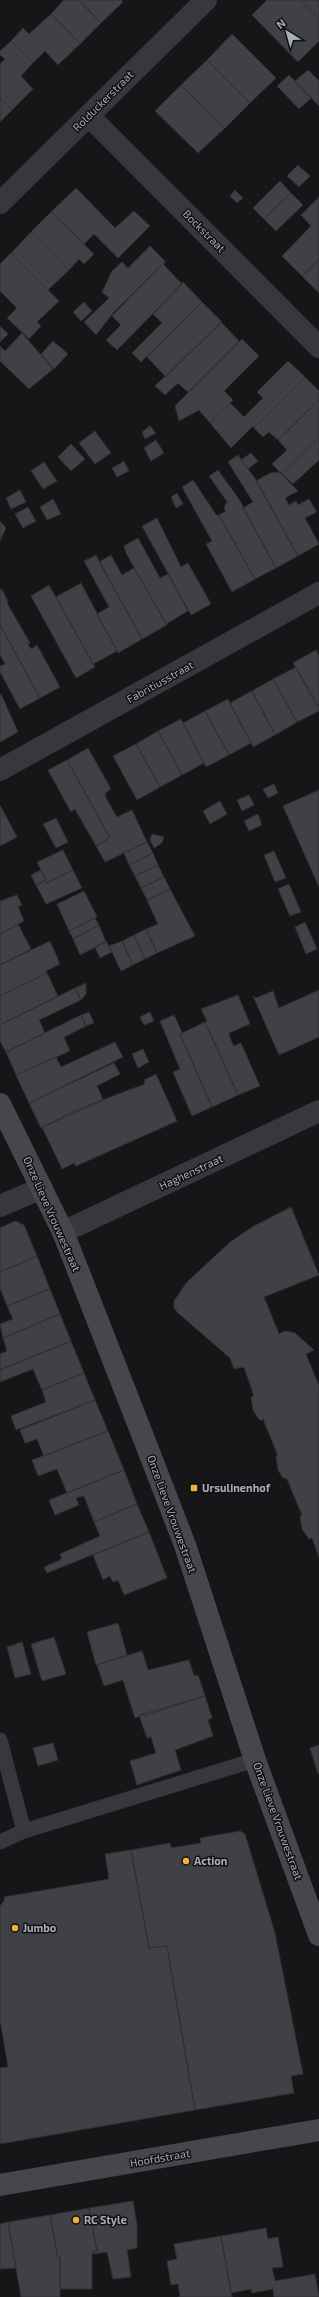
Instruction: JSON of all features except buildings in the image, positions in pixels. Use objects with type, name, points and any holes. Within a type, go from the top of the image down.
[{"type":"street","name":"Rolduckerstraat","points":[[0,203],[206,0]]},
{"type":"street","name":"Bockstraat","points":[[89,116],[319,347]]},
{"type":"street","name":"Fabritiusstraat","points":[[0,770],[319,593]]},
{"type":"street","name":"Onze Lieve Vrouwestraat","points":[[0,1104],[63,1232],[185,1545],[255,1760],[319,1935]]},
{"type":"street","name":"Haghenstraat","points":[[63,1232],[319,1111]]},
{"type":"street","points":[[0,1206],[42,1188]]},
{"type":"street","name":"Hoofdstraat","points":[[0,2185],[319,2130]]},
{"type":"lane","points":[[0,1740],[24,1831]]},
{"type":"lane","points":[[0,1842],[24,1831],[255,1760]]},
{"type":"place","name":"Ursulinenhof","points":[[194,1488]]},
{"type":"place","name":"Action","points":[[186,1861]]},
{"type":"place","name":"Jumbo","points":[[15,1928]]},
{"type":"place","name":"RC Style","points":[[76,2220]]}]
